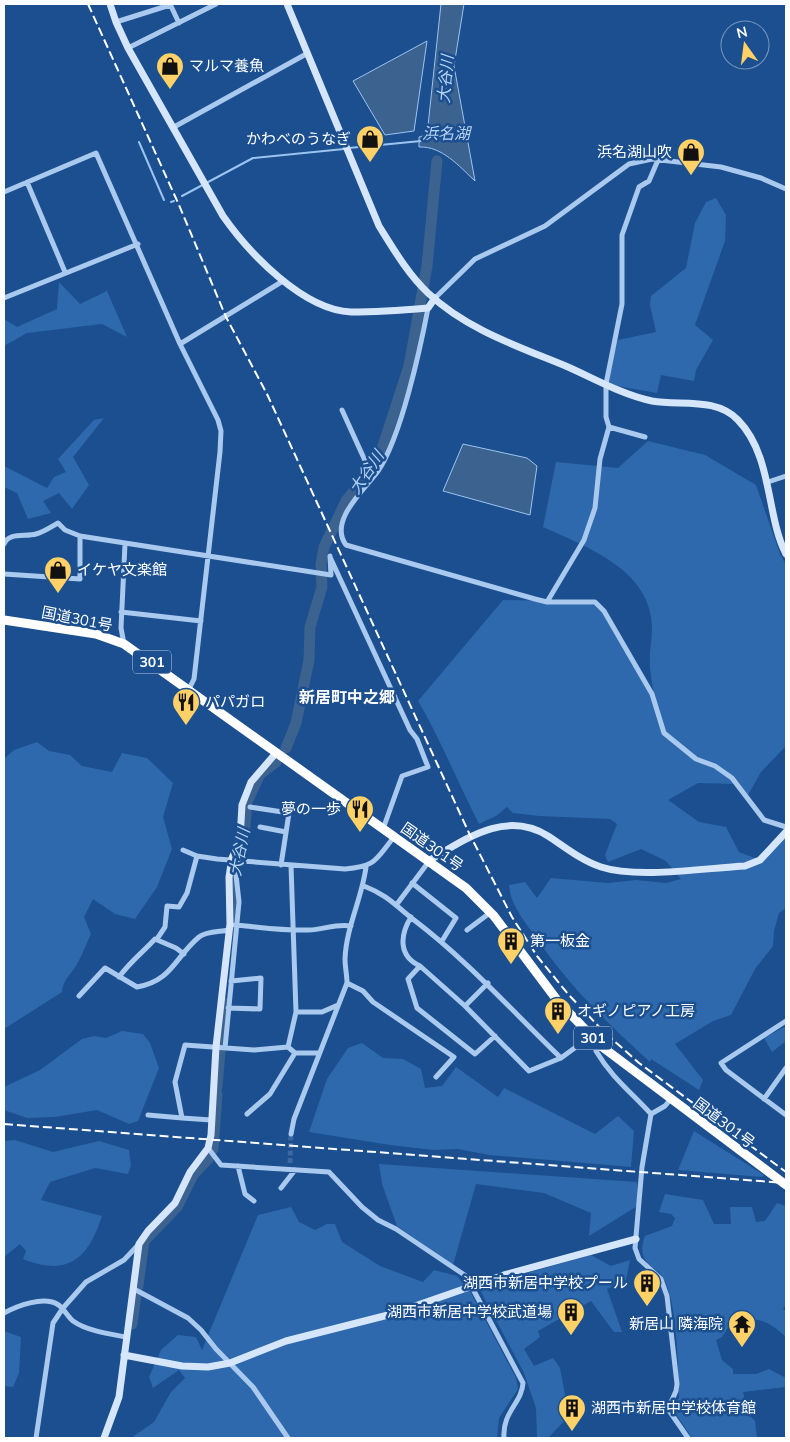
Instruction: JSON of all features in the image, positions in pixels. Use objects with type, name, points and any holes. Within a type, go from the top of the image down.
[{"type":"highway","name":"国道301号","points":[[4,620],[96,634],[124,644],[394,837],[430,860],[466,888],[491,912],[557,1000],[601,1046],[670,1100],[786,1185]]},
{"type":"street","points":[[110,4],[128,48],[210,193],[239,239],[300,295],[350,312],[428,308]]},
{"type":"street","points":[[116,22],[170,4],[180,23]]},
{"type":"street","points":[[128,48],[216,4]]},
{"type":"street","points":[[287,4],[379,226],[396,254],[417,282],[468,322],[499,338],[606,384],[652,401],[707,405],[732,414],[745,427],[768,482],[785,550]]},
{"type":"street","points":[[174,127],[308,53]]},
{"type":"street","points":[[4,192],[96,153],[138,244],[180,344],[218,420],[221,431],[209,555],[194,679],[189,689]]},
{"type":"street","points":[[786,189],[760,178],[721,167],[644,160],[629,164],[545,226],[475,259],[435,298],[428,308],[390,448],[378,471],[354,498],[340,529],[346,545],[547,602],[596,602],[604,611],[652,694],[664,733],[696,759],[715,766],[732,778],[764,820],[786,827]]},
{"type":"street","points":[[547,602],[584,540],[596,508],[600,459],[609,428],[606,417],[606,384],[618,316],[622,304],[622,235],[639,187],[650,181],[658,160]]},
{"type":"street","points":[[27,182],[66,272]]},
{"type":"street","points":[[4,298],[138,244]]},
{"type":"street","points":[[180,344],[283,281]]},
{"type":"street","points":[[342,410],[367,464],[378,471]]},
{"type":"street","points":[[609,428],[646,437]]},
{"type":"street","points":[[768,482],[786,476]]},
{"type":"street","points":[[4,544],[6,540],[13,536],[37,534],[58,523],[65,530],[80,536],[315,571],[327,575],[330,575],[330,556],[410,730],[417,739],[428,767],[402,776],[383,829]]},
{"type":"street","points":[[4,574],[80,579],[80,536]]},
{"type":"street","points":[[124,644],[122,612],[125,544]]},
{"type":"street","points":[[122,612],[201,621]]},
{"type":"street","points":[[225,1048],[231,981],[232,926],[229,877],[236,859],[240,839],[242,805],[251,782],[280,756]]},
{"type":"street","points":[[250,807],[289,813],[281,865]]},
{"type":"street","points":[[397,904],[430,860],[462,840],[497,826],[508,824],[528,827],[601,867],[627,872],[745,866],[760,860],[786,832]]},
{"type":"street","points":[[260,827],[286,832]]},
{"type":"street","points":[[183,850],[197,856],[291,866],[345,869],[366,867],[378,858],[394,837]]},
{"type":"street","points":[[119,977],[133,958],[144,952],[155,938],[157,939],[165,927],[166,906],[179,908],[187,893],[197,856]]},
{"type":"street","points":[[288,1047],[296,1012],[291,866]]},
{"type":"street","points":[[291,1134],[294,1120],[318,1053],[347,983],[345,959],[350,926],[364,886],[366,867]]},
{"type":"street","points":[[412,883],[456,918],[442,941]]},
{"type":"street","points":[[364,886],[379,892],[397,904],[442,941],[488,983],[561,1058]]},
{"type":"street","points":[[467,930],[491,912]]},
{"type":"street","points":[[411,917],[402,933],[405,954],[410,962],[420,966],[465,1006],[529,1071],[561,1058],[591,1036]]},
{"type":"street","points":[[79,996],[105,968],[137,987],[156,983],[172,970],[200,936],[232,926],[293,930],[324,929],[341,924],[350,926]]},
{"type":"street","points":[[36,1438],[53,1323],[62,1308],[86,1282],[124,1260],[139,1244],[148,1231],[175,1203],[190,1172],[208,1148],[211,1135],[216,1047],[232,926]]},
{"type":"street","points":[[157,939],[184,954]]},
{"type":"street","points":[[420,966],[408,979],[414,1001],[421,1011],[475,1054],[495,1036]]},
{"type":"street","points":[[228,1008],[260,1009],[261,978],[231,981]]},
{"type":"street","points":[[347,983],[363,991],[373,1002],[454,1057],[436,1076]]},
{"type":"street","points":[[465,1006],[488,983]]},
{"type":"street","points":[[296,1012],[322,1012],[338,1005]]},
{"type":"street","points":[[786,1021],[721,1063],[726,1070],[786,1114]]},
{"type":"street","points":[[182,1118],[175,1082],[185,1045],[254,1050],[288,1047],[295,1052],[318,1053]]},
{"type":"street","points":[[601,1046],[596,1051],[619,1084],[651,1114]]},
{"type":"street","points":[[247,1114],[270,1094],[295,1052]]},
{"type":"street","points":[[764,1099],[786,1068]]},
{"type":"street","points":[[780,1076],[786,1081]]},
{"type":"street","points":[[651,1114],[665,1106],[670,1100]]},
{"type":"street","points":[[651,1114],[642,1167],[635,1248],[639,1259],[661,1279],[667,1296],[676,1384],[676,1391],[668,1409],[688,1438]]},
{"type":"street","points":[[148,1115],[211,1120]]},
{"type":"street","points":[[208,1148],[221,1165],[329,1172],[367,1212],[466,1276],[523,1383],[523,1390],[505,1421],[504,1438]]},
{"type":"street","points":[[282,1188],[292,1170],[290,1163]]},
{"type":"street","points":[[238,1166],[245,1194],[254,1201]]},
{"type":"street","points":[[124,1355],[182,1366],[208,1367],[230,1363],[286,1341],[392,1314],[504,1275],[636,1239]]},
{"type":"street","points":[[104,1438],[119,1396],[139,1244]]},
{"type":"street","points":[[134,1289],[188,1318],[253,1387],[288,1438]]},
{"type":"street","points":[[4,1312],[42,1302],[54,1302],[74,1321],[126,1338]]},
{"type":"shaded area","points":[[716,198],[726,215],[725,241],[695,325],[713,340],[696,370],[694,381],[661,375],[657,393],[606,384],[618,340],[656,332],[650,305],[651,296],[686,268],[695,223],[706,202]]},
{"type":"shaded area","points":[[59,282],[80,304],[107,291],[127,337],[102,324],[27,333],[4,346],[4,319],[17,327],[57,309]]},
{"type":"shaded area","points":[[104,418],[73,457],[89,485],[72,509],[59,493],[43,501],[51,513],[28,519],[17,493],[4,487],[4,466],[47,488],[54,477],[66,472],[58,459],[94,420]]},
{"type":"shaded area","points":[[648,441],[705,455],[756,485],[780,554],[786,565],[786,746],[761,772],[747,797],[735,784],[698,783],[668,800],[699,822],[726,827],[739,852],[760,860],[786,836],[786,908],[779,913],[774,931],[773,946],[755,969],[731,1015],[713,1021],[675,1044],[703,1080],[699,1090],[651,1059],[650,1062],[587,1001],[559,969],[524,921],[514,904],[509,885],[525,882],[537,898],[551,878],[608,883],[636,880],[666,883],[681,879],[666,861],[641,849],[608,862],[605,855],[617,824],[610,819],[513,813],[507,807],[496,816],[479,824],[418,701],[503,600],[595,602],[640,673],[660,719],[651,673],[652,627],[649,607],[641,590],[614,563],[597,552],[543,527],[556,462],[618,468]]},
{"type":"shaded area","points":[[37,742],[49,751],[70,755],[82,766],[112,772],[122,753],[147,758],[173,783],[163,817],[172,849],[157,887],[135,919],[115,914],[93,899],[84,917],[91,934],[79,961],[64,984],[62,992],[4,1029],[4,759],[14,750]]},
{"type":"shaded area","points":[[786,1026],[786,1041],[772,1052],[764,1038]]},
{"type":"shaded area","points":[[122,1031],[143,1034],[150,1043],[159,1068],[138,1121],[129,1124],[97,1110],[55,1117],[27,1118],[4,1110],[4,1087],[40,1070],[82,1039],[94,1036],[106,1038]]},
{"type":"shaded area","points":[[362,1043],[383,1058],[403,1059],[421,1069],[425,1088],[442,1086],[456,1067],[498,1097],[504,1088],[595,1134],[618,1116],[634,1131],[631,1167],[489,1155],[458,1149],[433,1150],[309,1132],[327,1079],[348,1048]]},
{"type":"shaded area","points":[[694,1131],[764,1175],[762,1177],[678,1170]]},
{"type":"shaded area","points":[[15,1140],[53,1152],[99,1141],[129,1150],[131,1166],[128,1174],[95,1168],[50,1182],[41,1200],[102,1216],[90,1243],[83,1253],[64,1265],[52,1266],[23,1259],[26,1251],[20,1244],[4,1257],[4,1141]]},
{"type":"shaded area","points":[[379,1164],[637,1182],[639,1205],[589,1236],[591,1213],[544,1193],[476,1184],[453,1265],[397,1226],[382,1184]]},
{"type":"shaded area","points":[[665,1194],[703,1200],[714,1224],[731,1224],[730,1207],[752,1207],[756,1222],[765,1221],[777,1203],[786,1206],[786,1305],[783,1309],[786,1311],[786,1337],[768,1323],[742,1319],[733,1320],[722,1337],[716,1340],[722,1360],[733,1369],[733,1374],[756,1374],[769,1369],[786,1378],[786,1387],[743,1392],[749,1415],[755,1421],[757,1438],[692,1438],[672,1408],[679,1398],[679,1384],[676,1331],[672,1305],[665,1281],[648,1263],[642,1253],[645,1236],[672,1226],[675,1218],[671,1214],[659,1212]]},
{"type":"shaded area","points":[[291,1207],[299,1222],[315,1230],[327,1224],[335,1224],[342,1242],[380,1266],[423,1282],[434,1270],[457,1276],[470,1291],[516,1378],[518,1389],[499,1418],[497,1438],[131,1438],[154,1422],[171,1392],[185,1378],[179,1370],[153,1388],[149,1377],[161,1350],[178,1335],[196,1337],[202,1350],[258,1215]]},
{"type":"shaded area","points":[[591,1255],[611,1266],[630,1260],[626,1280],[607,1289],[622,1332],[614,1332],[591,1301],[538,1331],[540,1337],[524,1349],[534,1366],[553,1358],[560,1368],[569,1416],[548,1438],[537,1438],[536,1408],[524,1373],[480,1290],[481,1286]]},
{"type":"shaded area","points":[[4,1331],[21,1337],[19,1373],[13,1387],[4,1386]]},
{"type":"water","name":"浜名湖","points":[[441,4],[464,4],[454,66],[475,181],[443,153],[419,147],[419,137],[427,135]]},
{"type":"water","points":[[427,41],[414,131],[385,135],[353,81]]},
{"type":"water","points":[[463,444],[527,458],[537,466],[530,515],[443,491]]},
{"type":"waterway","points":[[349,148],[421,141]]},
{"type":"waterway","points":[[139,142],[164,200]]},
{"type":"waterway","points":[[182,196],[253,158],[344,149]]},
{"type":"waterway","name":"大谷川","points":[[286,748],[296,723],[309,660],[310,627],[322,587],[321,564],[324,547],[346,501],[372,468],[382,449],[409,366],[427,266],[437,161]]},
{"type":"waterway","name":"大谷川","points":[[233,924],[233,869],[244,838],[247,802],[260,774],[276,762]]},
{"type":"waterway","name":"大谷川","points":[[221,1047],[224,1003]]},
{"type":"waterway","name":"大谷川","points":[[217,1087],[220,1051]]},
{"type":"waterway","name":"大谷川","points":[[213,1149],[217,1094]]},
{"type":"waterway","name":"大谷川","points":[[138,1286],[144,1241],[177,1207],[193,1175],[208,1159]]},
{"type":"waterway","name":"大谷川","points":[[132,1324],[136,1295]]},
{"type":"tunnel","points":[[290,1163],[291,1134]]},
{"type":"railway","points":[[88,4],[179,205],[226,317],[267,394],[469,833],[512,917],[537,956],[568,994],[603,1031],[639,1063],[786,1172]]},
{"type":"railway","points":[[4,1124],[786,1183]]},
{"type":"place","name":"マルマ養魚","points":[[170,90]]},
{"type":"place","name":"かわべのうなぎ","points":[[370,163]]},
{"type":"place","name":"浜名湖山吹","points":[[691,176]]},
{"type":"place","name":"イケヤ文楽館","points":[[58,594]]},
{"type":"place","name":"パパガロ","points":[[186,726]]},
{"type":"place","name":"夢の一歩","points":[[360,833]]},
{"type":"place","name":"第一板金","points":[[511,965]]},
{"type":"place","name":"オギノピアノ工房","points":[[558,1035]]},
{"type":"place","name":"湖西市新居中学校プール","points":[[647,1307]]},
{"type":"place","name":"湖西市新居中学校武道場","points":[[571,1336]]},
{"type":"place","name":"新居山 隣海院","points":[[742,1348]]},
{"type":"place","name":"湖西市新居中学校体育館","points":[[572,1432]]},
{"type":"district","name":"新居町中之郷","points":[[347,697]]}]
